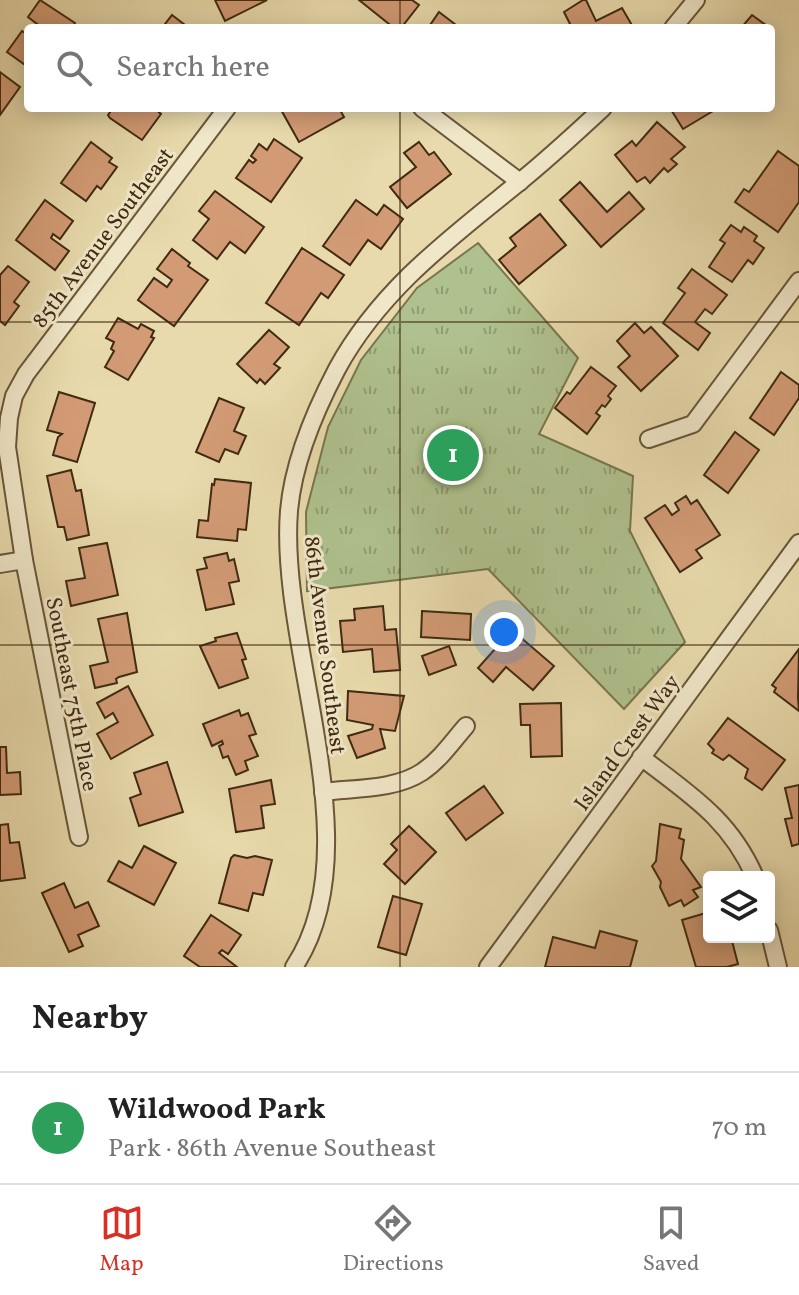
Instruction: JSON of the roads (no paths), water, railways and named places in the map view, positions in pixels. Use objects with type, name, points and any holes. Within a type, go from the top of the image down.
[{"type":"street","points":[[676,24],[695,0]]},
{"type":"street","name":"85th Avenue Southeast","points":[[24,560],[7,447],[14,396],[26,374],[224,112]]},
{"type":"street","points":[[427,112],[520,182]]},
{"type":"street","name":"86th Avenue Southeast","points":[[294,967],[314,928],[323,899],[326,867],[323,792],[296,624],[288,537],[290,508],[299,466],[314,418],[338,367],[368,322],[402,281],[438,246],[520,182],[599,112]]},
{"type":"street","points":[[649,439],[693,424],[799,281]]},
{"type":"street","name":"Island Crest Way","points":[[488,967],[799,543]]},
{"type":"street","points":[[0,564],[24,560]]},
{"type":"street","name":"Southeast 75th Place","points":[[24,560],[79,837]]},
{"type":"street","points":[[323,792],[395,783],[419,774],[466,726]]},
{"type":"street","points":[[641,757],[727,827],[752,871]]},
{"type":"street","points":[[772,943],[778,967]]},
{"type":"place","name":"Wildwood Park","points":[[453,455]]}]
